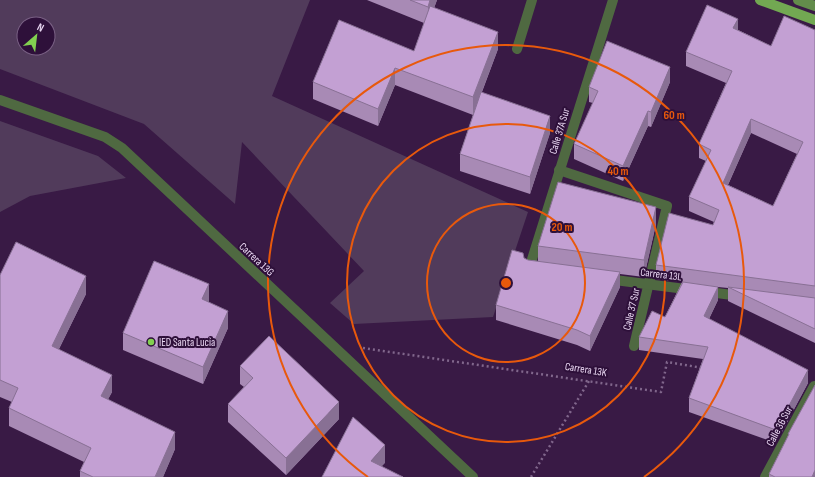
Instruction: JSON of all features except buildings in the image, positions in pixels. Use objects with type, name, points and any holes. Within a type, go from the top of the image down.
[{"type":"main road","points":[[760,0],[815,20]]},
{"type":"main road","points":[[798,0],[815,6]]},
{"type":"street","points":[[517,49],[532,0]]},
{"type":"street","name":"Calle 37A Sur","points":[[544,271],[529,269],[613,0]]},
{"type":"street","name":"Carrera 13G","points":[[0,100],[105,137],[122,148],[473,477]]},
{"type":"street","name":"Calle 37 Sur","points":[[559,170],[667,206],[634,346]]},
{"type":"street","name":"Carrera 13L","points":[[596,278],[752,298]]},
{"type":"street","name":"Calle 36 Sur","points":[[765,477],[814,386]]},
{"type":"path","name":"Carrera 13K","points":[[361,347],[661,392],[667,362],[706,368]]},
{"type":"path","points":[[531,477],[589,381]]},
{"type":"shaded area","points":[[0,0],[310,0],[272,96],[528,212],[493,317],[354,324],[330,303],[364,271],[242,142],[235,204],[144,124],[0,69]]},
{"type":"shaded area","points":[[0,121],[98,156],[126,178],[30,196],[0,212]]},
{"type":"place","name":"IED Santa Lucía","points":[[151,342]]}]
